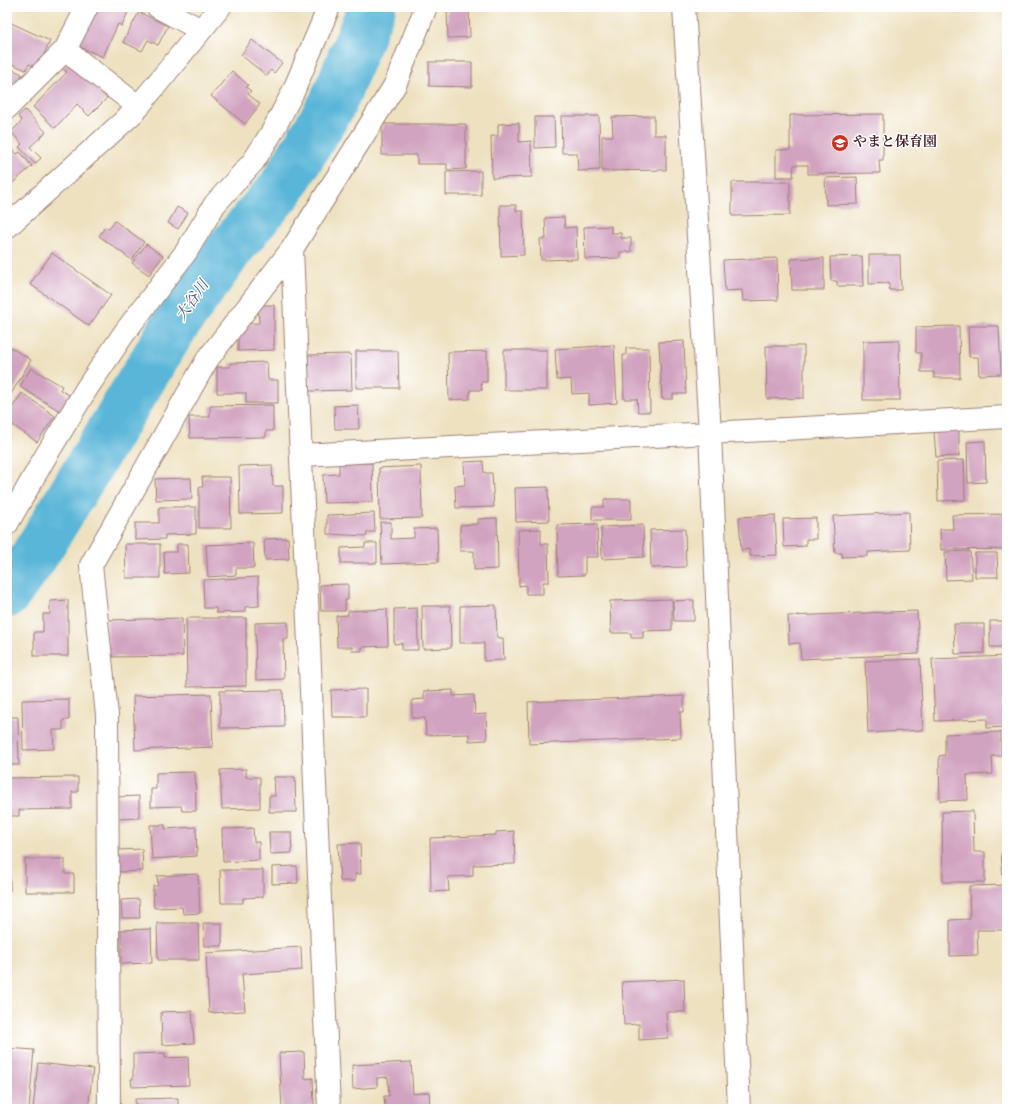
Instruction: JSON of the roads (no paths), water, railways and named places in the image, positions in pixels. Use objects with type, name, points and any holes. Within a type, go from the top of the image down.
[{"type":"street","points":[[7,108],[65,50],[87,7]]},
{"type":"street","points":[[158,7],[201,30]]},
{"type":"street","points":[[7,227],[138,107],[220,7]]},
{"type":"street","points":[[7,524],[44,459],[117,345],[186,252],[215,204],[253,162],[272,132],[293,92],[329,7]]},
{"type":"street","points":[[109,1109],[107,715],[91,565],[207,360],[292,249],[395,85],[426,7]]},
{"type":"street","points":[[684,7],[710,433],[739,1109]]},
{"type":"street","points":[[65,50],[138,107]]},
{"type":"street","points":[[292,249],[329,1109]]},
{"type":"street","points":[[302,455],[1007,417]]},
{"type":"waterway","name":"大谷川","points":[[7,594],[33,558],[172,330],[232,246],[282,187],[332,105],[372,7]]},
{"type":"place","name":"やまと保育園","points":[[840,143]]}]
